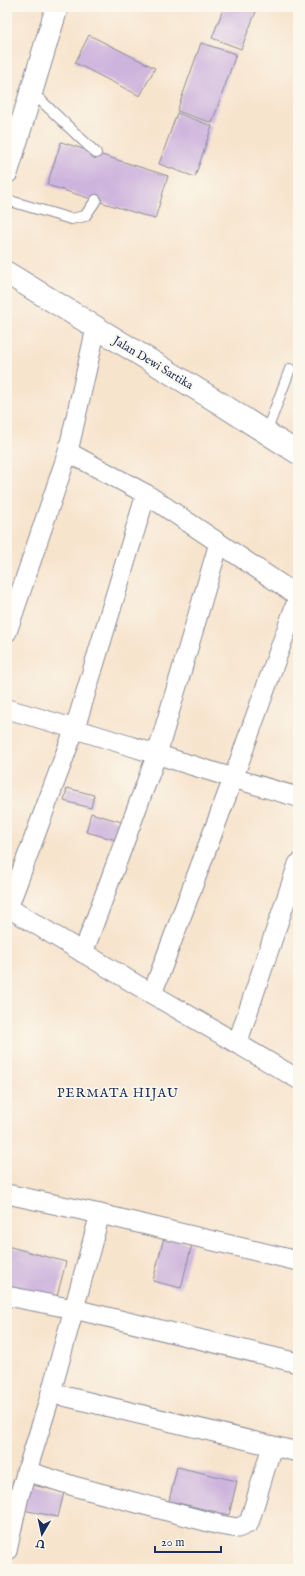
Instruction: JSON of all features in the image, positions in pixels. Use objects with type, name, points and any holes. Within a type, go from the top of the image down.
[{"type":"main road","points":[[7,172],[57,7]]},
{"type":"main road","name":"Jalan Dewi Sartika","points":[[7,273],[298,453]]},
{"type":"street","points":[[7,632],[68,452],[96,328]]},
{"type":"street","points":[[68,452],[146,494],[298,597],[233,779],[152,994]]},
{"type":"street","points":[[146,494],[75,728],[7,908],[298,1079]]},
{"type":"street","points":[[83,953],[157,754],[219,543]]},
{"type":"street","points":[[7,709],[75,728],[233,779],[298,797]]},
{"type":"street","points":[[237,1044],[298,864]]},
{"type":"street","points":[[7,1194],[100,1214],[298,1261]]},
{"type":"street","points":[[7,1551],[19,1496],[51,1393],[100,1214]]},
{"type":"street","points":[[7,1296],[74,1309],[298,1363]]},
{"type":"street","points":[[51,1393],[298,1452]]},
{"type":"street","points":[[26,1471],[212,1523],[238,1528],[248,1523],[272,1446]]},
{"type":"lane","points":[[32,92],[96,153]]},
{"type":"lane","points":[[7,200],[71,219],[85,216],[96,200]]},
{"type":"lane","points":[[266,433],[290,369]]},
{"type":"building","points":[[224,7],[251,7],[257,9],[241,49],[212,38]]},
{"type":"building","points":[[89,35],[155,68],[140,96],[75,63]]},
{"type":"building","points":[[201,43],[236,54],[212,123],[177,111]]},
{"type":"building","points":[[177,113],[212,126],[195,177],[159,164]]},
{"type":"building","points":[[61,142],[168,176],[155,219],[47,185]]},
{"type":"building","points":[[67,788],[94,795],[91,808],[64,801]]},
{"type":"building","points":[[91,813],[125,823],[120,841],[86,832]]},
{"type":"building","points":[[164,1237],[192,1244],[181,1288],[153,1281]]},
{"type":"building","points":[[7,1246],[66,1262],[56,1300],[7,1288]]},
{"type":"building","points":[[177,1467],[237,1481],[229,1515],[169,1501]]},
{"type":"building","points":[[23,1483],[64,1492],[58,1517],[18,1509]]},
{"type":"district","name":"PERMATA HIJAU","points":[[118,1093]]}]
